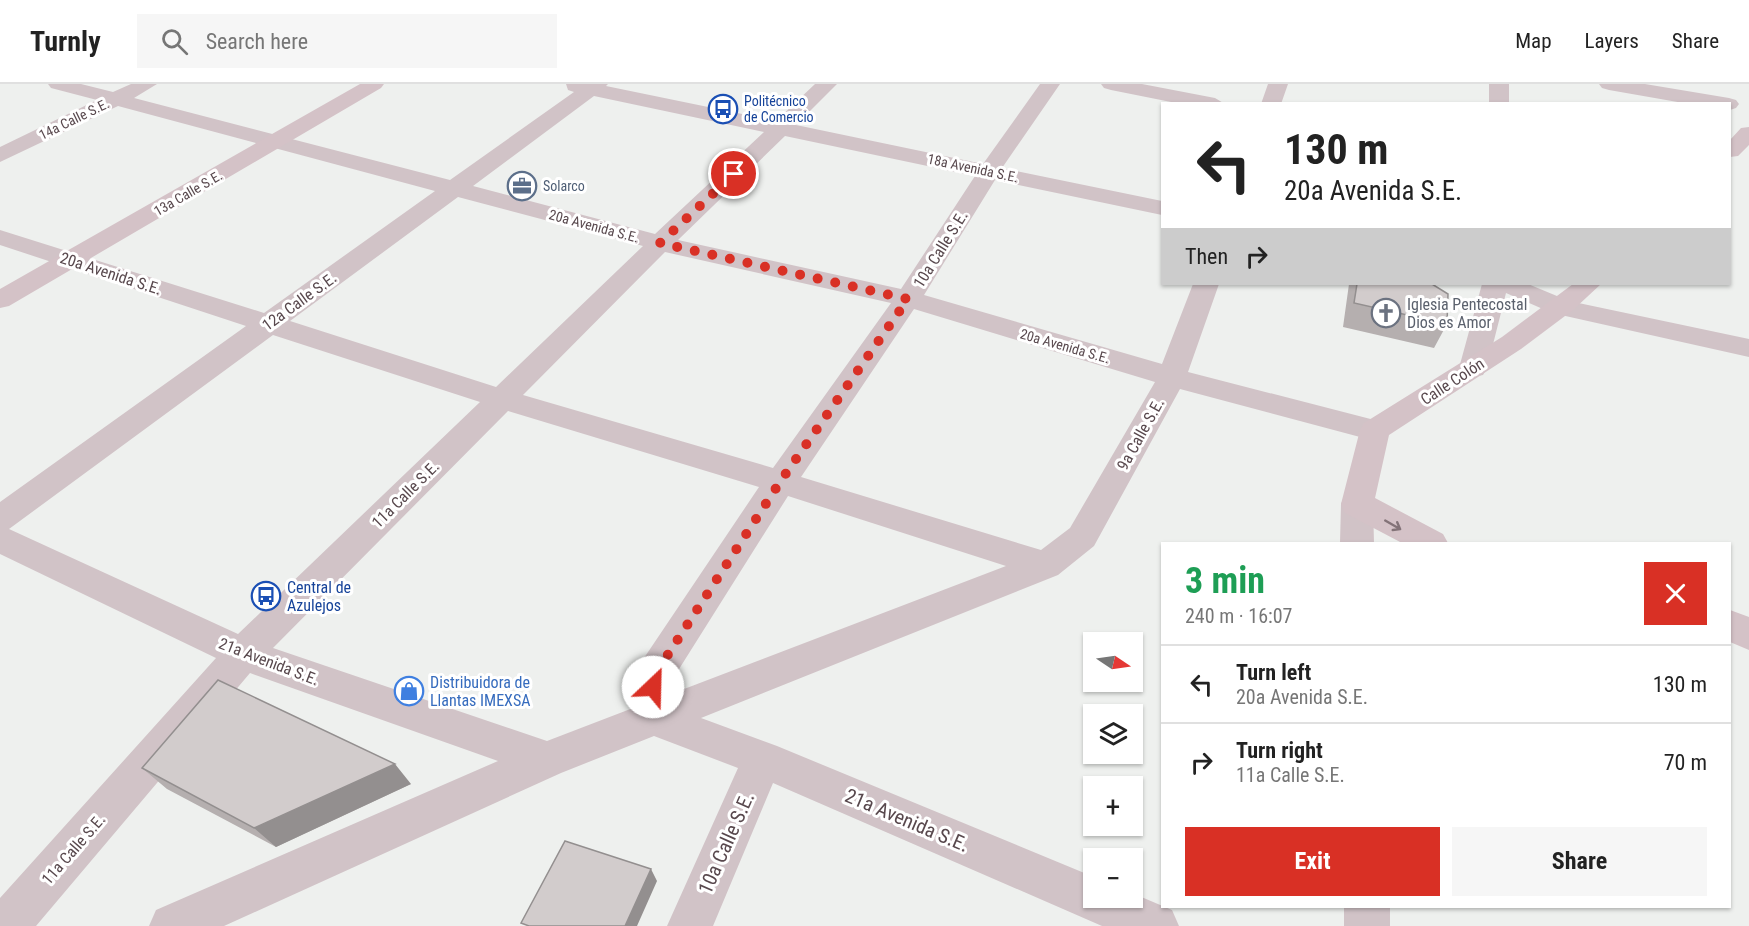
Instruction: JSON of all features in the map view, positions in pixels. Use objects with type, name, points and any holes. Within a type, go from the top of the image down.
[{"type":"main road","name":"13a Calle S.E.","points":[[0,300],[276,143],[374,84]]},
{"type":"main road","points":[[1731,150],[1748,134]]},
{"type":"main road","name":"Calle Colón","points":[[1375,430],[1473,368],[1561,307],[1587,285]]},
{"type":"main road","points":[[1375,430],[1357,504],[1429,542]]},
{"type":"main road","points":[[1731,626],[1749,635]]},
{"type":"street","name":"20a Avenida S.E.","points":[[58,84],[660,243],[908,299],[1172,377],[1375,430]]},
{"type":"street","name":"14a Calle S.E.","points":[[0,155],[147,84]]},
{"type":"street","name":"11a Calle S.E.","points":[[6,926],[243,654],[660,243],[827,84]]},
{"type":"street","name":"10a Calle S.E.","points":[[656,719],[650,701],[656,673],[780,482],[908,299],[989,171],[1050,84]]},
{"type":"street","points":[[1111,84],[1205,102]]},
{"type":"street","points":[[1272,102],[1278,84]]},
{"type":"street","points":[[1499,84],[1499,102]]},
{"type":"street","points":[[1609,84],[1717,102]]},
{"type":"street","points":[[1721,84],[1728,102]]},
{"type":"street","name":"18a Avenida S.E.","points":[[585,86],[1161,208]]},
{"type":"street","name":"12a Calle S.E.","points":[[0,519],[452,189],[585,86]]},
{"type":"street","points":[[1731,104],[1749,107]]},
{"type":"street","points":[[1731,107],[1748,134]]},
{"type":"street","name":"20a Avenida S.E.","points":[[0,237],[501,399],[780,482],[1046,565]]},
{"type":"street","name":"9a Calle S.E.","points":[[172,926],[547,760],[1046,565],[1082,537],[1172,377],[1206,285]]},
{"type":"street","points":[[1473,368],[1488,322],[1495,285]]},
{"type":"street","points":[[1509,285],[1561,307],[1749,348]]},
{"type":"street","points":[[1357,504],[1357,542]]},
{"type":"street","name":"21a Avenida S.E.","points":[[0,539],[243,654],[547,760]]},
{"type":"street","name":"21a Avenida S.E.","points":[[656,719],[763,759],[1156,926]]},
{"type":"street","name":"10a Calle S.E.","points":[[690,926],[763,759]]},
{"type":"street","points":[[1367,908],[1367,926]]},
{"type":"building","points":[[1357,285],[1434,285],[1448,294],[1447,324],[1354,303]]},
{"type":"building","points":[[218,680],[395,764],[254,828],[142,768]]},
{"type":"building","points":[[565,841],[651,869],[625,926],[529,926],[521,923]]},
{"type":"place","name":"Politécnico de Comercio","points":[[723,109]]},
{"type":"place","name":"Solarco","points":[[522,186]]},
{"type":"place","name":"Iglesia Pentecostal Dios es Amor","points":[[1386,313]]},
{"type":"place","name":"Central de Azulejos","points":[[266,596]]},
{"type":"place","name":"Distribuidora de Llantas IMEXSA","points":[[409,691]]},
{"type":"route","points":[[653,687],[656,673],[780,482],[908,299],[660,243],[734,174]]}]
